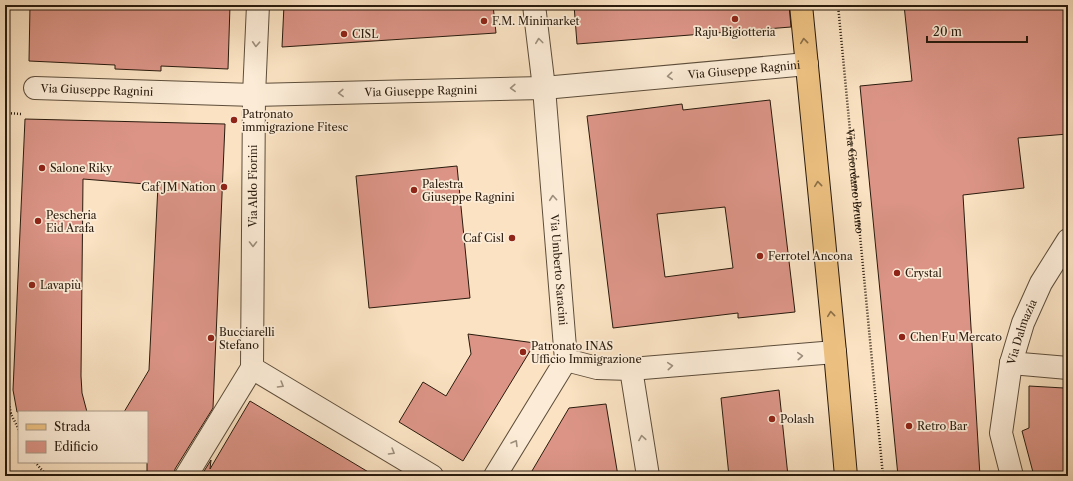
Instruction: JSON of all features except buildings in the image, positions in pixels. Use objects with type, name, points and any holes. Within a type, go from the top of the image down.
[{"type":"main road","points":[[801,5],[846,476]]},
{"type":"street","name":"Via Aldo Fiorini","points":[[252,368],[254,95],[258,5]]},
{"type":"street","name":"Via Umberto Saracini","points":[[534,5],[544,88],[566,360]]},
{"type":"street","name":"Via Giuseppe Ragnini","points":[[34,88],[254,95],[544,88],[807,64]]},
{"type":"street","name":"Via Dalmazia","points":[[1001,476],[1001,433],[1011,363],[1023,323],[1041,282],[1068,240]]},
{"type":"street","points":[[495,476],[566,360],[597,368],[631,369],[835,352]]},
{"type":"street","points":[[1011,363],[1068,368]]},
{"type":"street","points":[[186,476],[252,368],[432,476]]},
{"type":"street","points":[[631,369],[648,476]]},
{"type":"street","name":"Via Dalmazia","points":[[1001,433],[1012,476]]},
{"type":"path","name":"Via Giordano Bruno","points":[[838,5],[883,476]]},
{"type":"path","points":[[5,113],[23,114]]},
{"type":"path","points":[[5,383],[11,414]]},
{"type":"path","points":[[5,406],[18,428]]},
{"type":"path","points":[[36,463],[48,476]]},
{"type":"place","name":"Raju Bigiotteria","points":[[735,19]]},
{"type":"place","name":"F.M. Minimarket","points":[[484,21]]},
{"type":"place","name":"CISL","points":[[344,34]]},
{"type":"place","name":"Patronato immigrazione Fitesc","points":[[234,120]]},
{"type":"place","name":"Salone Riky","points":[[42,168]]},
{"type":"place","name":"Caf JM Nation","points":[[224,187]]},
{"type":"place","name":"Palestra Giuseppe Ragnini","points":[[414,190]]},
{"type":"place","name":"Pescheria Eid Arafa","points":[[38,221]]},
{"type":"place","name":"Caf Cisl","points":[[512,238]]},
{"type":"place","name":"Ferrotel Ancona","points":[[760,256]]},
{"type":"place","name":"Crystal","points":[[897,273]]},
{"type":"place","name":"Lavapiù","points":[[32,285]]},
{"type":"place","name":"Chen Fu Mercato","points":[[902,337]]},
{"type":"place","name":"Bucciarelli Stefano","points":[[211,338]]},
{"type":"place","name":"Patronato INAS Ufficio Immigrazione","points":[[523,352]]},
{"type":"place","name":"Polash","points":[[772,419]]},
{"type":"place","name":"Retro Bar","points":[[909,426]]}]
